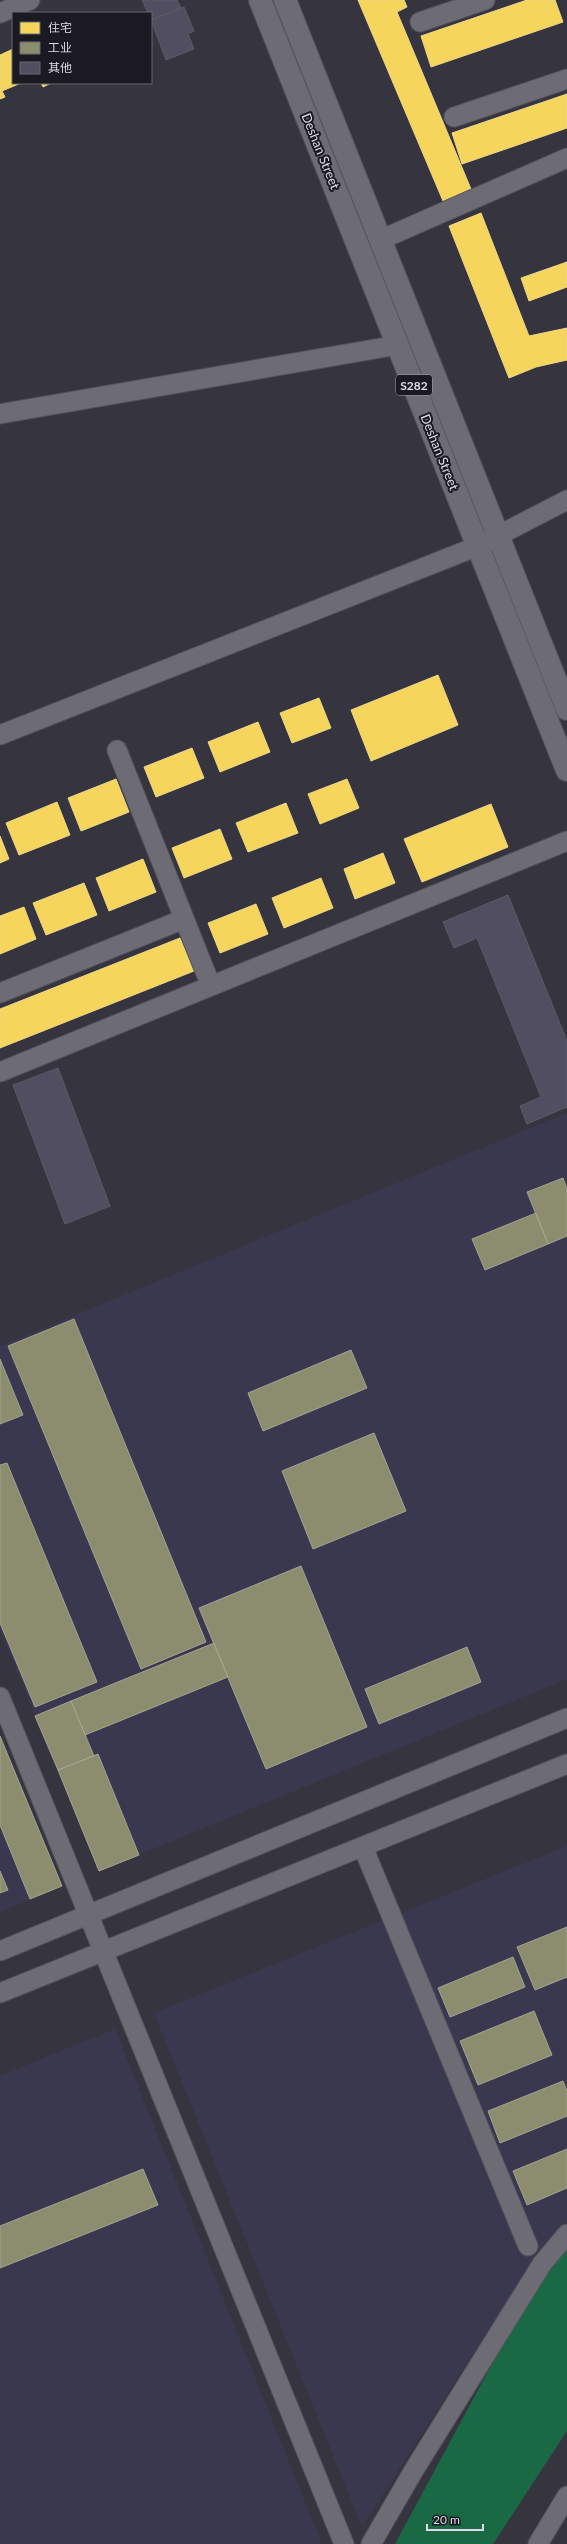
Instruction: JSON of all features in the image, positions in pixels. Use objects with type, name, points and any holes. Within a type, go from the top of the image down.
[{"type":"main road","name":"Deshan Street","points":[[260,0],[567,770]]},
{"type":"main road","name":"Deshan Street","points":[[285,0],[567,709]]},
{"type":"street","points":[[0,13],[30,0]]},
{"type":"street","points":[[420,22],[485,0]]},
{"type":"street","points":[[454,117],[567,79]]},
{"type":"street","points":[[380,240],[567,158]]},
{"type":"street","points":[[0,414],[398,344]]},
{"type":"street","points":[[0,735],[478,546],[567,500]]},
{"type":"street","points":[[117,750],[211,986]]},
{"type":"street","points":[[0,1072],[567,841]]},
{"type":"street","points":[[0,993],[184,918]]},
{"type":"street","points":[[0,1697],[344,2544]]},
{"type":"street","points":[[0,1951],[89,1916],[567,1718]]},
{"type":"street","points":[[0,1993],[567,1764]]},
{"type":"street","points":[[363,1846],[528,2246]]},
{"type":"street","points":[[371,2544],[414,2470],[542,2264],[567,2234]]},
{"type":"street","points":[[538,2544],[567,2496]]},
{"type":"shaded area","points":[[567,1113],[567,1679],[99,1871],[0,1630],[0,1346]]},
{"type":"shaded area","points":[[0,1736],[62,1886],[0,1912]]},
{"type":"shaded area","points":[[567,1846],[567,2222],[527,2270],[362,2527],[154,2013]]},
{"type":"shaded area","points":[[115,2029],[322,2544],[0,2544],[0,2076]]},
{"type":"shaded area","points":[[567,2250],[567,2431],[493,2544],[395,2544],[532,2290]]},
{"type":"building: 住宅","points":[[358,0],[404,0],[407,7],[397,12],[471,189],[443,201]]},
{"type":"building: 住宅","points":[[527,0],[555,0],[563,22],[431,67],[421,36]]},
{"type":"building: 住宅","points":[[12,49],[12,84],[19,84],[2,91],[5,97],[0,99],[0,55]]},
{"type":"building: 住宅","points":[[42,84],[49,84],[43,87]]},
{"type":"building: 住宅","points":[[567,94],[567,128],[462,164],[452,133]]},
{"type":"building: 住宅","points":[[481,213],[529,336],[567,328],[567,360],[536,367],[509,378],[449,226]]},
{"type":"building: 住宅","points":[[567,262],[567,287],[529,301],[521,278]]},
{"type":"building: 住宅","points":[[438,675],[458,725],[371,761],[351,710]]},
{"type":"building: 住宅","points":[[319,698],[331,728],[292,743],[280,713]]},
{"type":"building: 住宅","points":[[258,722],[270,752],[220,772],[208,742]]},
{"type":"building: 住宅","points":[[192,748],[204,778],[156,797],[144,767]]},
{"type":"building: 住宅","points":[[116,779],[129,812],[81,831],[68,798]]},
{"type":"building: 住宅","points":[[347,779],[359,808],[320,824],[308,794]]},
{"type":"building: 住宅","points":[[57,802],[70,835],[19,855],[6,823]]},
{"type":"building: 住宅","points":[[286,803],[298,833],[248,852],[236,823]]},
{"type":"building: 住宅","points":[[491,804],[508,847],[422,882],[404,839]]},
{"type":"building: 住宅","points":[[220,829],[232,859],[184,878],[172,848]]},
{"type":"building: 住宅","points":[[0,836],[9,859],[0,863]]},
{"type":"building: 住宅","points":[[383,853],[395,883],[355,899],[344,869]]},
{"type":"building: 住宅","points":[[143,859],[156,892],[109,911],[96,878]]},
{"type":"building: 住宅","points":[[321,878],[333,908],[284,928],[272,898]]},
{"type":"building: 住宅","points":[[84,883],[97,915],[46,935],[33,903]]},
{"type":"building: 住宅","points":[[256,904],[268,934],[220,953],[208,923]]},
{"type":"building: 住宅","points":[[24,907],[36,939],[0,954],[0,916]]},
{"type":"building: 住宅","points":[[180,938],[194,971],[0,1048],[0,1009]]},
{"type":"building: 工业","points":[[563,1178],[567,1189],[567,1236],[548,1244],[527,1192]]},
{"type":"building: 工业","points":[[536,1213],[548,1244],[485,1270],[472,1239]]},
{"type":"building: 工业","points":[[74,1319],[206,1642],[141,1669],[8,1346]]},
{"type":"building: 工业","points":[[351,1350],[367,1388],[263,1431],[248,1393]]},
{"type":"building: 工业","points":[[0,1359],[23,1415],[0,1424]]},
{"type":"building: 工业","points":[[374,1433],[406,1511],[313,1549],[282,1471]]},
{"type":"building: 工业","points":[[7,1463],[97,1682],[35,1707],[0,1623],[0,1465]]},
{"type":"building: 工业","points":[[301,1566],[367,1727],[266,1769],[199,1608]]},
{"type":"building: 工业","points":[[214,1643],[228,1677],[85,1735],[71,1701]]},
{"type":"building: 工业","points":[[467,1647],[481,1682],[379,1724],[365,1689]]},
{"type":"building: 工业","points":[[71,1701],[94,1756],[58,1770],[35,1716]]},
{"type":"building: 工业","points":[[0,1736],[62,1886],[30,1899],[0,1825]]},
{"type":"building: 工业","points":[[98,1754],[139,1855],[99,1871],[58,1770]]},
{"type":"building: 工业","points":[[0,1871],[8,1890],[0,1893]]},
{"type":"building: 工业","points":[[567,1927],[567,1977],[535,1990],[517,1947]]},
{"type":"building: 工业","points":[[513,1957],[525,1987],[450,2017],[438,1988]]},
{"type":"building: 工业","points":[[534,2011],[552,2055],[478,2085],[460,2041]]},
{"type":"building: 工业","points":[[563,2081],[567,2091],[567,2116],[500,2143],[488,2111]]},
{"type":"building: 工业","points":[[567,2149],[567,2188],[527,2205],[513,2171]]},
{"type":"building: 工业","points":[[143,2169],[158,2205],[0,2268],[0,2226]]},
{"type":"building: 其他","points":[[142,0],[177,0],[181,8],[152,20],[152,12],[148,12]]},
{"type":"building: 其他","points":[[184,7],[194,31],[188,34],[194,49],[166,60],[152,20]]},
{"type":"building: 其他","points":[[508,895],[567,1041],[567,1107],[527,1124],[520,1106],[541,1097],[477,938],[454,948],[443,922]]},
{"type":"building: 其他","points":[[58,1068],[110,1206],[65,1224],[13,1085]]}]
